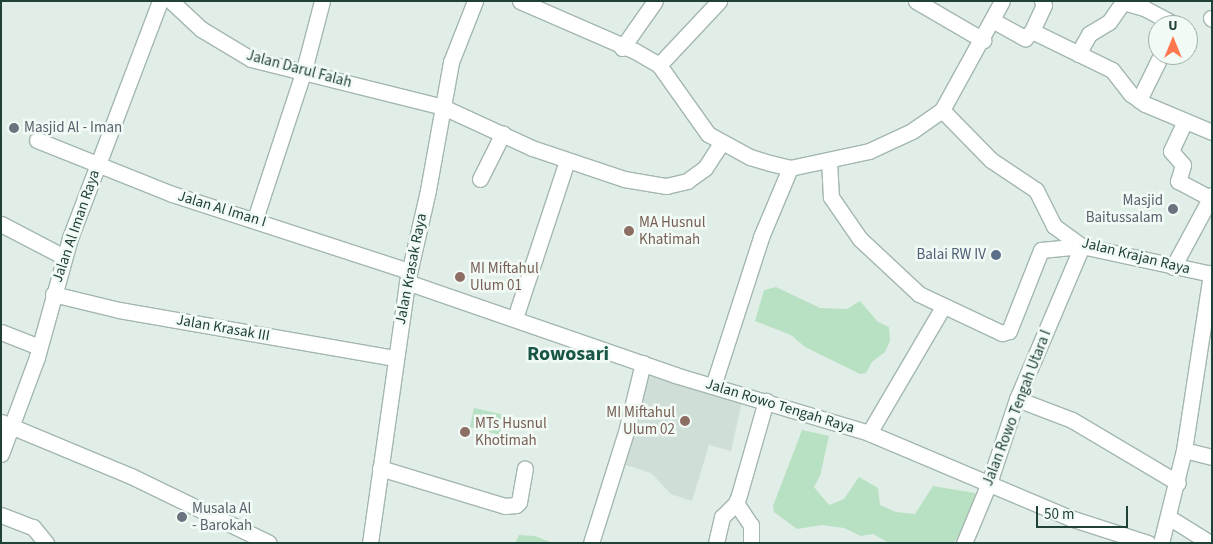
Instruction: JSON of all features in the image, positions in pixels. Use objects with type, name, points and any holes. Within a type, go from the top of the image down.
[{"type":"street","name":"Jalan Al Iman Raya","points":[[1,454],[6,424],[39,347],[64,257],[160,1]]},
{"type":"street","name":"Jalan Darul Falah","points":[[171,1],[201,29],[228,47],[251,59],[304,70],[443,107],[567,161],[624,179],[666,186],[687,181],[705,168],[721,143]]},
{"type":"street","points":[[255,219],[283,127],[304,70],[322,1]]},
{"type":"street","name":"Jalan Krasak Raya","points":[[370,543],[394,358],[408,277],[451,62],[475,1]]},
{"type":"street","points":[[520,1],[659,65],[688,103],[700,125],[721,143],[750,157],[790,168],[829,160],[890,143],[942,110],[983,40],[1002,1]]},
{"type":"street","points":[[622,48],[655,1]]},
{"type":"street","points":[[659,65],[719,1]]},
{"type":"street","points":[[916,1],[983,40]]},
{"type":"street","points":[[992,20],[1025,38],[1032,31],[1044,5],[1042,1]]},
{"type":"street","points":[[1078,54],[1089,34],[1109,22],[1121,2],[1145,4],[1161,15]]},
{"type":"street","points":[[1032,31],[1112,70],[1139,100],[1212,132]]},
{"type":"street","points":[[1139,100],[1156,65]]},
{"type":"street","name":"Jalan Krajan Raya","points":[[942,110],[991,160],[1036,190],[1054,226],[1082,246],[1173,267],[1212,273]]},
{"type":"street","points":[[1173,267],[1211,197],[1178,181],[1183,164],[1170,151],[1184,120]]},
{"type":"street","points":[[480,178],[503,132]]},
{"type":"street","name":"Jalan Al Iman I","points":[[38,140],[172,194],[255,219],[408,277]]},
{"type":"street","points":[[829,160],[831,197],[848,224],[905,284],[943,306],[1007,333],[1041,250],[1082,246]]},
{"type":"street","points":[[515,318],[567,161]]},
{"type":"street","points":[[713,386],[761,237],[790,168]]},
{"type":"street","points":[[1,224],[64,257]]},
{"type":"street","name":"Jalan Rowo Tengah Utara I","points":[[964,543],[989,483],[1017,399],[1082,246]]},
{"type":"street","points":[[1161,543],[1170,518],[1178,483],[1212,273]]},
{"type":"street","name":"Jalan Rowo Tengah Raya","points":[[408,277],[515,318],[643,363],[713,386],[869,432],[1070,518],[1108,537],[1148,543]]},
{"type":"street","name":"Jalan Krasak III","points":[[53,294],[119,310],[394,358]]},
{"type":"street","points":[[869,432],[943,306]]},
{"type":"street","points":[[1,332],[39,347]]},
{"type":"street","points":[[591,543],[626,432],[643,363]]},
{"type":"street","points":[[1017,399],[1072,420],[1178,483]]},
{"type":"street","points":[[716,543],[722,517],[736,503],[766,401]]},
{"type":"street","points":[[6,424],[131,476],[269,543]]},
{"type":"street","points":[[1184,450],[1212,457]]},
{"type":"street","points":[[380,468],[506,506],[518,502],[525,469]]},
{"type":"street","points":[[736,503],[751,525],[750,543]]},
{"type":"street","points":[[1,515],[33,527],[46,543]]},
{"type":"street","points":[[1170,518],[1210,542],[1212,538]]},
{"type":"shaded area","name":"MI Miftahul Ulum 02","points":[[645,371],[743,397],[731,451],[709,445],[692,501],[671,494],[651,473],[623,464]]},
{"type":"green space","points":[[776,287],[820,308],[847,309],[860,301],[878,322],[889,327],[890,341],[885,352],[872,362],[866,373],[860,374],[805,347],[791,335],[755,321],[764,290]]},
{"type":"green space","points":[[474,408],[505,415],[500,435],[470,427]]},
{"type":"green space","points":[[802,430],[829,436],[820,476],[814,487],[829,505],[844,499],[859,477],[878,488],[880,505],[896,512],[915,514],[933,486],[975,493],[974,507],[956,540],[953,543],[889,543],[873,534],[861,536],[844,528],[822,525],[797,529],[774,512],[773,506]]},
{"type":"green space","points":[[519,535],[535,536],[553,543],[515,543]]},
{"type":"place","name":"Masjid Al - Iman","points":[[14,128]]},
{"type":"place","name":"Masjid Baitussalam","points":[[1173,209]]},
{"type":"place","name":"MA Husnul Khatimah","points":[[629,231]]},
{"type":"place","name":"Balai RW IV","points":[[996,255]]},
{"type":"place","name":"MI Miftahul Ulum 01","points":[[460,277]]},
{"type":"place","name":"MI Miftahul Ulum 02","points":[[685,421]]},
{"type":"place","name":"MTs Husnul Khotimah","points":[[465,432]]},
{"type":"place","name":"Musala Al - Barokah","points":[[182,517]]},
{"type":"district","name":"Rowosari","points":[[568,354]]}]
